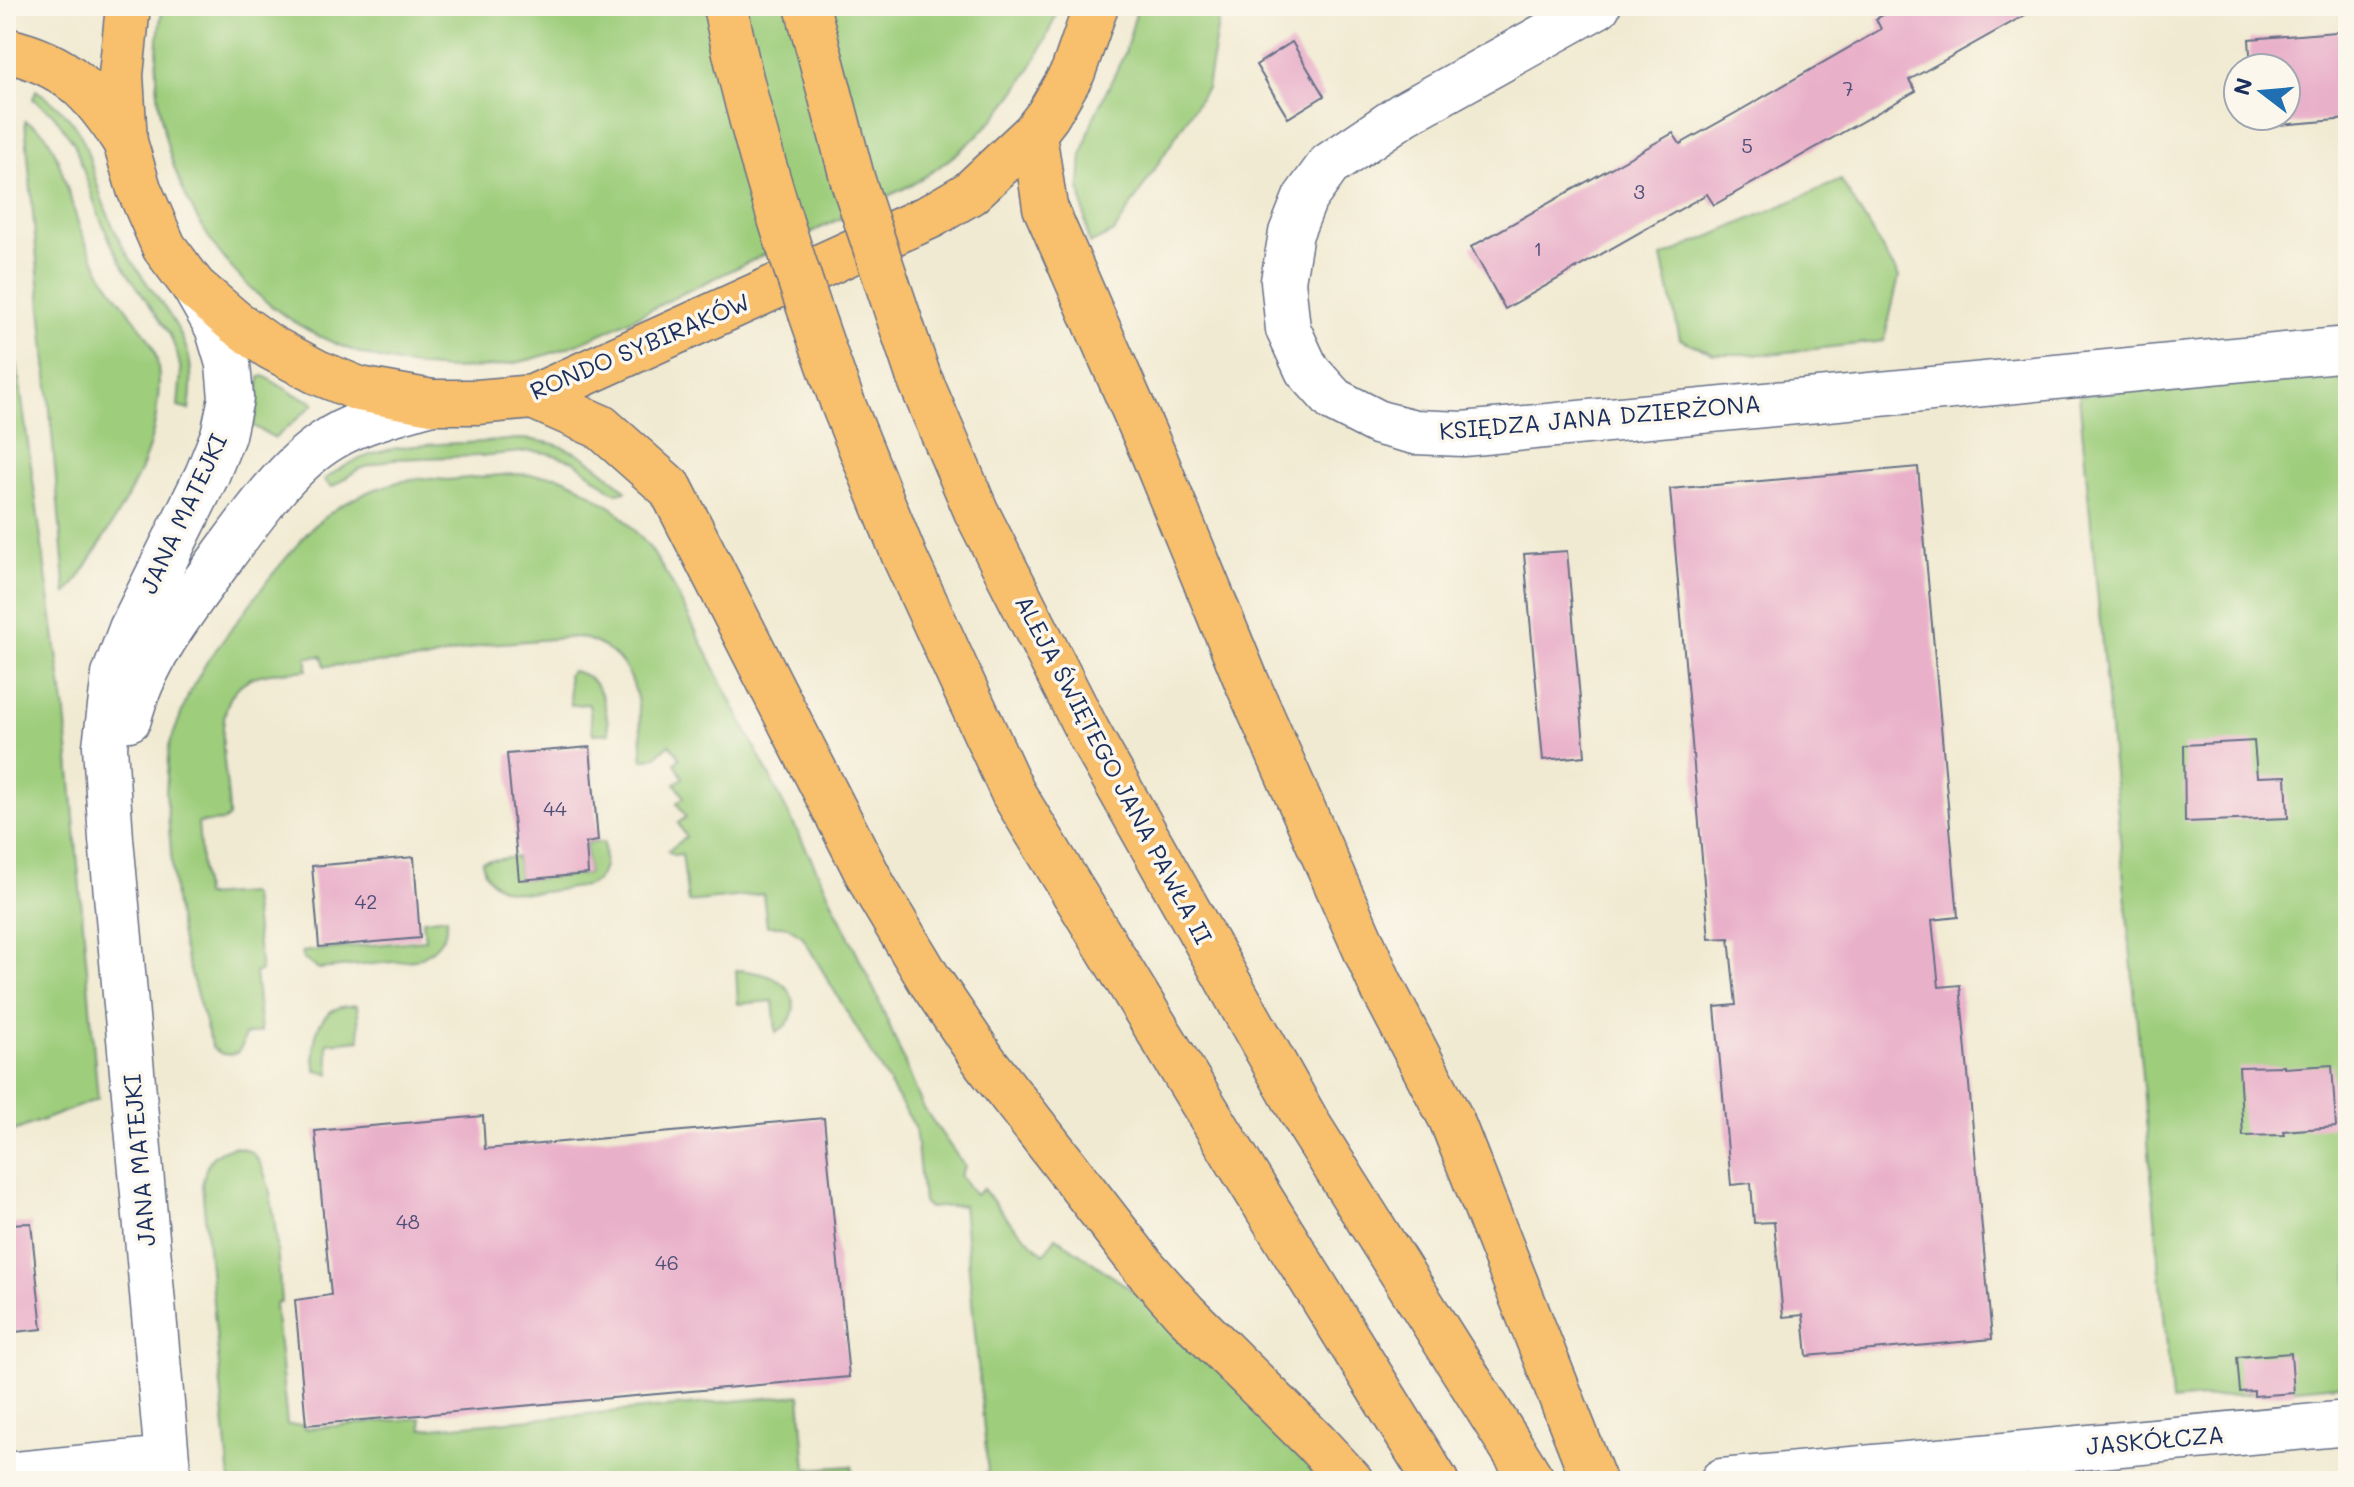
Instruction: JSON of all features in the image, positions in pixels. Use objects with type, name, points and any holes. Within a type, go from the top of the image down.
[{"type":"main road","name":"RONDO SYBIRAKÓW","points":[[128,6],[121,75],[125,142],[139,189],[164,247],[194,287],[270,347],[317,372],[359,389],[432,402],[533,397],[931,216],[970,193],[1034,133],[1048,115],[1073,72],[1097,8]]},
{"type":"main road","points":[[725,6],[773,197],[843,404],[905,558],[1013,793],[1436,1481]]},
{"type":"main road","name":"ALEJA ŚWIĘTEGO JANA PAWŁA II","points":[[807,6],[853,181],[918,375],[976,511],[1088,732],[1310,1127],[1533,1481]]},
{"type":"main road","points":[[6,50],[29,55],[61,70],[104,109],[125,142]]},
{"type":"main road","points":[[1034,133],[1045,207],[1154,456],[1246,680],[1380,983],[1451,1119],[1594,1481]]},
{"type":"main road","points":[[533,397],[601,427],[671,489],[874,887],[929,979],[985,1062],[1143,1266],[1185,1313],[1351,1481]]},
{"type":"street","name":"KSIĘDZA JANA DZIERŻONA","points":[[1598,6],[1404,114],[1329,165],[1305,198],[1291,233],[1283,281],[1288,329],[1307,370],[1334,400],[1379,423],[1415,432],[1463,434],[2348,349]]},
{"type":"street","name":"JANA MATEJKI","points":[[168,1470],[105,746],[114,675],[143,603],[207,475],[223,435],[231,398],[228,364],[217,327],[194,287]]},
{"type":"street","name":"JANA MATEJKI","points":[[111,839],[114,790],[121,750],[142,681],[169,634],[237,538],[289,474],[323,443],[361,423],[432,402]]},
{"type":"street","name":"JASKÓŁCZA","points":[[1722,1481],[2348,1423]]},
{"type":"street","points":[[6,1475],[168,1470]]},
{"type":"green space","points":[[163,6],[1059,6],[1034,62],[1002,109],[961,150],[911,185],[574,345],[532,359],[489,367],[445,368],[401,364],[359,353],[319,336],[281,313],[248,285],[219,252],[186,196],[165,135],[157,71]]},
{"type":"green space","points":[[1138,6],[1221,6],[1207,88],[1114,232],[1089,244],[1080,187],[1082,155],[1093,119],[1125,53]]},
{"type":"green space","points":[[36,90],[58,107],[76,127],[120,241],[181,335],[190,365],[189,410],[178,407],[181,371],[169,333],[112,245],[74,143],[54,115],[33,99]]},
{"type":"green space","points":[[25,121],[43,132],[50,143],[89,250],[147,336],[155,351],[159,371],[156,418],[141,470],[106,534],[66,595]]},
{"type":"green space","points":[[1841,180],[1899,277],[1884,341],[1770,354],[1714,354],[1680,339],[1662,257]]},
{"type":"green space","points":[[17,364],[65,712],[98,1099],[6,1134],[6,374]]},
{"type":"green space","points":[[2348,371],[2348,1384],[2172,1401],[2079,395]]},
{"type":"green space","points":[[264,376],[314,404],[275,438],[253,426],[260,377]]},
{"type":"green space","points":[[515,439],[548,442],[576,453],[626,491],[612,491],[574,461],[531,451],[393,459],[359,469],[332,487],[324,480],[347,465],[392,449]]},
{"type":"green space","points":[[512,474],[558,476],[574,483],[617,511],[650,548],[670,580],[821,878],[877,996],[923,1107],[965,1167],[960,1175],[975,1195],[983,1189],[1010,1222],[1044,1254],[1056,1237],[1178,1322],[1334,1481],[949,1481],[951,1478],[988,1473],[963,1205],[929,1208],[923,1202],[915,1127],[802,936],[786,926],[767,926],[763,894],[688,902],[682,854],[673,855],[668,851],[686,837],[678,823],[686,817],[677,803],[684,797],[675,783],[683,778],[675,763],[680,758],[670,744],[655,757],[643,760],[638,701],[633,684],[626,668],[615,655],[599,644],[578,637],[489,644],[425,660],[325,666],[322,656],[307,657],[307,670],[263,674],[240,685],[230,699],[224,717],[229,817],[224,821],[198,823],[204,896],[249,893],[252,897],[261,971],[255,973],[261,1032],[245,1035],[237,1053],[224,1054],[212,1047],[182,943],[175,900],[166,792],[169,746],[188,696],[206,663],[271,576],[313,526],[338,507],[370,491],[398,482]]},
{"type":"green space","points":[[572,671],[582,674],[597,686],[604,703],[609,733],[593,734],[589,704],[571,705],[568,675]]},
{"type":"green space","points":[[604,842],[601,874],[586,886],[540,892],[509,891],[487,876],[482,861],[517,857],[519,880],[588,874],[586,843]]},
{"type":"green space","points":[[447,917],[445,932],[438,944],[415,960],[319,969],[303,959],[302,952],[425,940],[423,920]]},
{"type":"green space","points":[[736,970],[764,974],[786,987],[794,1008],[783,1028],[776,1032],[773,1001],[738,1004]]},
{"type":"green space","points":[[357,1005],[360,1040],[327,1043],[330,1074],[316,1071],[314,1044],[319,1026],[330,1012]]},
{"type":"green space","points":[[234,1147],[251,1152],[260,1163],[271,1199],[281,1302],[275,1304],[287,1425],[303,1425],[304,1429],[421,1418],[422,1429],[800,1395],[806,1469],[852,1466],[854,1481],[230,1481],[202,1185],[205,1170],[214,1155]]},
{"type":"building","points":[[1899,6],[2041,6],[1909,80],[1916,91],[1714,205],[1707,194],[1505,309],[1471,247],[1673,133],[1680,144],[1739,111],[1881,29],[1876,19]]},
{"type":"building","points":[[2348,31],[2348,119],[2302,123],[2302,52],[2250,52],[2249,39]]},
{"type":"building","points":[[1292,42],[1324,96],[1288,118],[1256,65]]},
{"type":"building","points":[[1918,467],[1958,917],[1932,920],[1939,987],[1960,985],[1992,1339],[1807,1356],[1803,1315],[1783,1317],[1774,1222],[1754,1223],[1751,1183],[1731,1185],[1715,1007],[1736,1005],[1729,938],[1709,939],[1670,489]]},
{"type":"building","points":[[1567,551],[1585,756],[1543,760],[1524,554]]},
{"type":"building","points":[[2254,741],[2257,777],[2286,776],[2288,818],[2185,822],[2184,745]]},
{"type":"building","points":[[590,747],[598,841],[586,843],[588,874],[519,880],[507,754]]},
{"type":"building","points":[[414,857],[420,938],[319,947],[312,866]]},
{"type":"building","points":[[2332,1065],[2336,1127],[2283,1131],[2284,1135],[2243,1136],[2239,1067]]},
{"type":"building","points":[[483,1116],[485,1149],[824,1118],[849,1377],[306,1425],[295,1300],[331,1295],[315,1131]]},
{"type":"building","points":[[31,1223],[42,1329],[6,1333],[6,1224]]},
{"type":"building","points":[[2291,1353],[2294,1393],[2254,1396],[2254,1391],[2240,1392],[2237,1357]]}]
